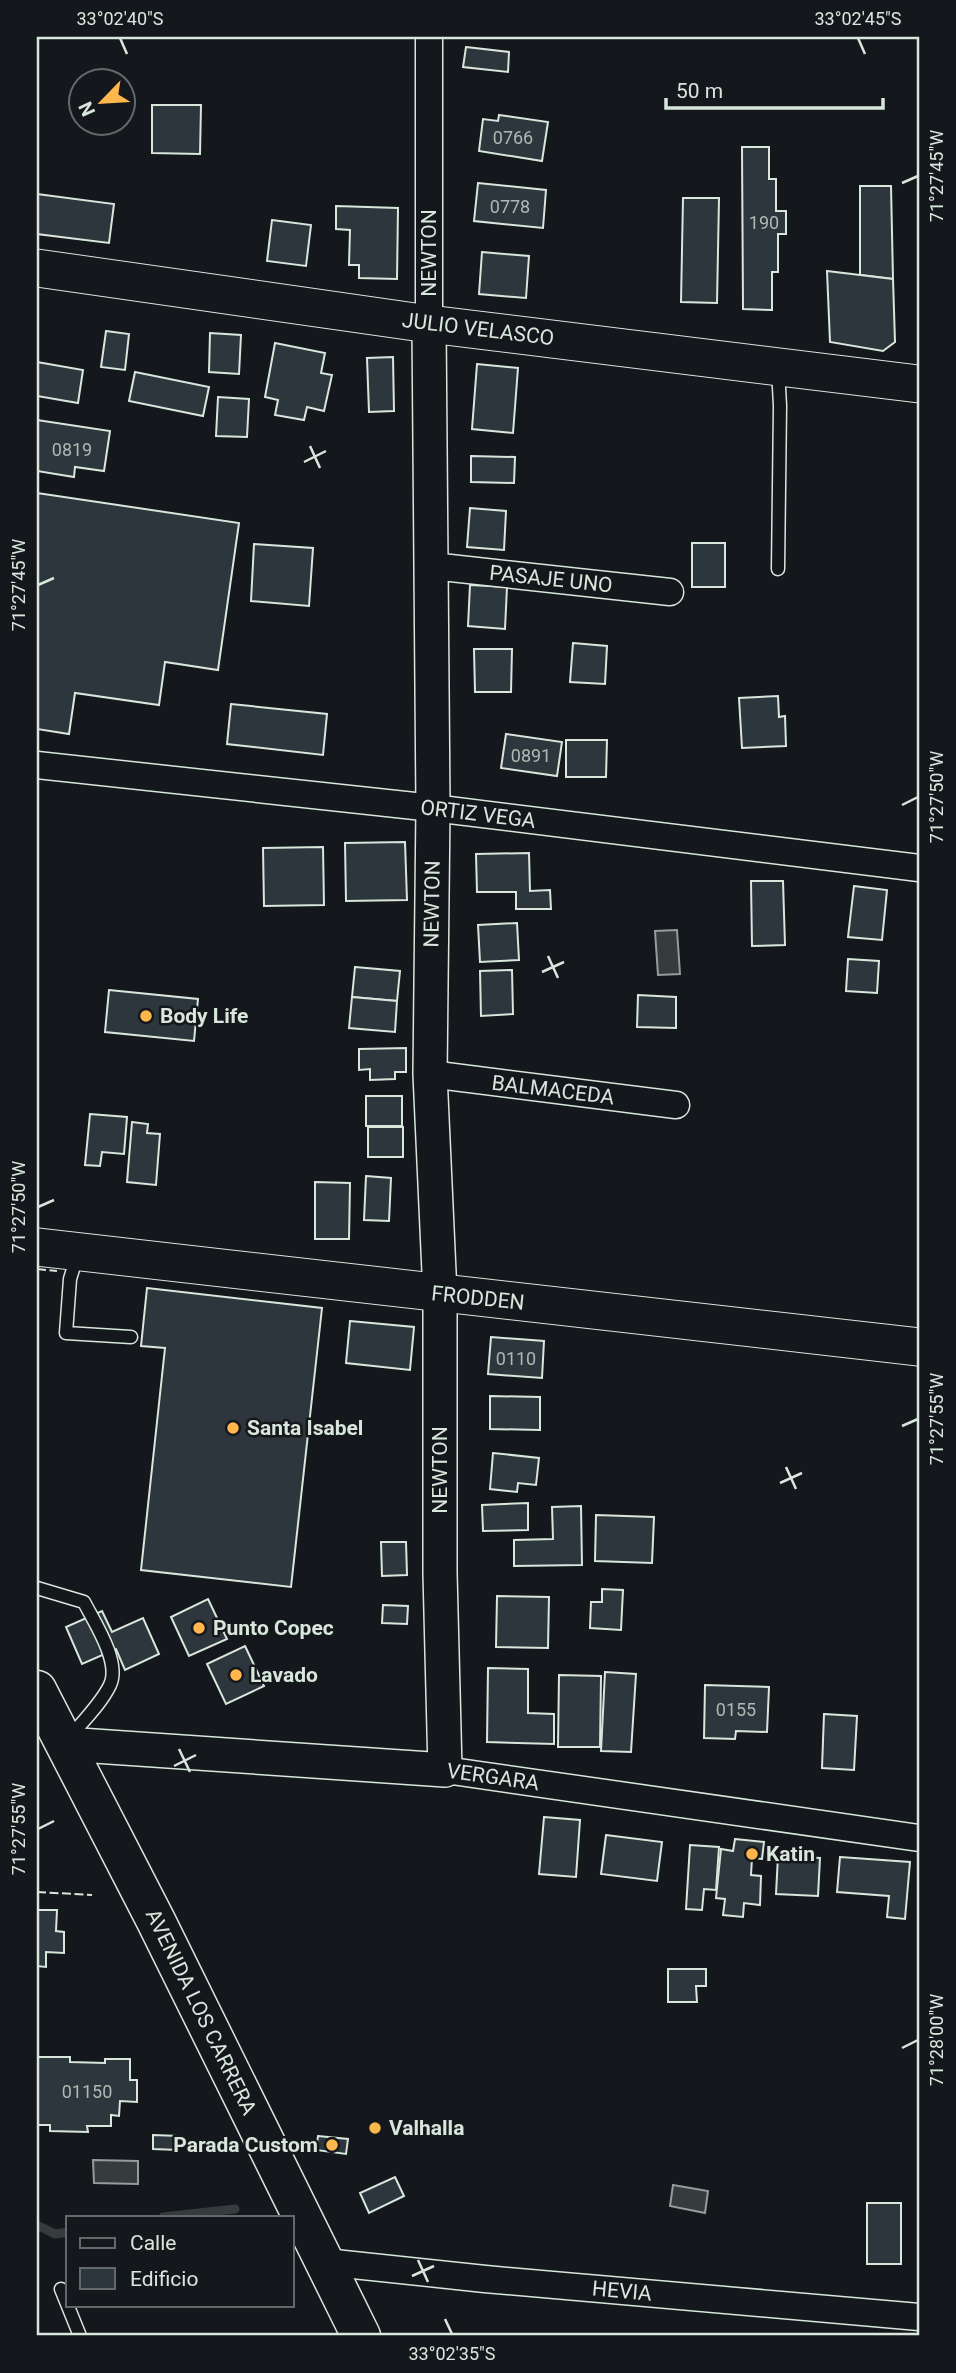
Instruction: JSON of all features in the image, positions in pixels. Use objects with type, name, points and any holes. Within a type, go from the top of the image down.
[{"type":"main road","name":"JULIO VELASCO","points":[[37,268],[429,324],[919,384]]},
{"type":"main road","name":"FRODDEN","points":[[37,1247],[919,1347]]},
{"type":"main road","name":"AVENIDA LOS CARRERA","points":[[37,1690],[362,2336]]},
{"type":"street","name":"NEWTON","points":[[429,37],[433,808],[430,1074],[440,1294],[440,1573],[446,1770]]},
{"type":"street","points":[[919,371],[919,390]]},
{"type":"street","name":"PASAJE UNO","points":[[432,566],[670,592]]},
{"type":"street","name":"ORTIZ VEGA","points":[[37,765],[433,808],[919,869]]},
{"type":"street","name":"BALMACEDA","points":[[430,1074],[676,1105]]},
{"type":"street","name":"VERGARA","points":[[65,1744],[446,1770],[919,1838]]},
{"type":"street","name":"HEVIA","points":[[325,2262],[485,2279],[919,2317]]},
{"type":"lane","points":[[777,365],[780,406],[778,569]]},
{"type":"lane","points":[[79,1252],[70,1279],[66,1333],[131,1337]]},
{"type":"lane","points":[[37,1588],[83,1602],[105,1641],[113,1671],[110,1684],[65,1744]]},
{"type":"lane","points":[[61,2289],[66,2301]]},
{"type":"lane","points":[[68,2306],[80,2336]]},
{"type":"shaded area","points":[[677,930],[680,974],[658,975],[655,931]]},
{"type":"shaded area","points":[[93,2160],[138,2161],[138,2184],[94,2183]]},
{"type":"shaded area","points":[[673,2185],[708,2191],[705,2213],[670,2206]]},
{"type":"building","points":[[466,47],[509,52],[508,72],[463,67]]},
{"type":"building","points":[[152,105],[201,105],[200,154],[152,153]]},
{"type":"building","points":[[499,115],[548,122],[542,161],[479,151],[483,119],[498,121]]},
{"type":"building","points":[[742,147],[769,147],[769,179],[776,179],[776,211],[786,211],[786,234],[778,234],[778,272],[772,272],[772,310],[743,309]]},
{"type":"building","points":[[478,183],[546,190],[543,228],[474,221]]},
{"type":"building","points":[[860,186],[891,186],[893,279],[860,275]]},
{"type":"building","points":[[37,194],[114,204],[109,243],[37,234]]},
{"type":"building","points":[[683,198],[719,198],[717,303],[681,302]]},
{"type":"building","points":[[336,206],[398,208],[397,279],[359,278],[359,265],[349,265],[350,230],[336,229]]},
{"type":"building","points":[[272,220],[311,225],[306,266],[267,261]]},
{"type":"building","points":[[482,252],[529,256],[526,298],[479,294]]},
{"type":"building","points":[[827,271],[893,279],[895,342],[883,351],[830,342]]},
{"type":"building","points":[[106,331],[129,334],[125,370],[101,367]]},
{"type":"building","points":[[210,333],[241,335],[239,374],[209,372]]},
{"type":"building","points":[[275,343],[325,353],[321,373],[332,375],[324,411],[307,407],[304,420],[275,415],[278,400],[265,397]]},
{"type":"building","points":[[393,357],[394,411],[369,412],[367,358]]},
{"type":"building","points":[[37,362],[83,370],[78,403],[37,396]]},
{"type":"building","points":[[477,364],[518,368],[513,433],[472,429]]},
{"type":"building","points":[[135,372],[209,387],[203,416],[129,401]]},
{"type":"building","points":[[218,397],[249,399],[247,437],[216,436]]},
{"type":"building","points":[[37,420],[110,431],[104,471],[75,467],[74,477],[37,471]]},
{"type":"building","points":[[471,456],[515,457],[514,483],[471,482]]},
{"type":"building","points":[[37,493],[239,523],[218,670],[165,662],[159,705],[75,693],[69,734],[37,729]]},
{"type":"building","points":[[470,508],[506,511],[504,550],[467,547]]},
{"type":"building","points":[[692,543],[725,543],[725,587],[692,587]]},
{"type":"building","points":[[254,544],[313,548],[309,606],[251,601]]},
{"type":"building","points":[[470,585],[507,587],[505,629],[468,626]]},
{"type":"building","points":[[573,643],[607,646],[605,684],[570,682]]},
{"type":"building","points":[[474,649],[512,649],[511,692],[475,692]]},
{"type":"building","points":[[778,696],[779,717],[785,716],[786,746],[742,748],[739,698]]},
{"type":"building","points":[[231,704],[327,714],[323,755],[227,744]]},
{"type":"building","points":[[506,734],[562,742],[557,776],[501,768]]},
{"type":"building","points":[[566,740],[607,740],[606,777],[566,777]]},
{"type":"building","points":[[405,842],[407,900],[346,901],[345,843]]},
{"type":"building","points":[[323,847],[324,905],[264,906],[263,848]]},
{"type":"building","points":[[529,853],[530,891],[550,890],[551,909],[516,909],[516,892],[477,892],[476,854]]},
{"type":"building","points":[[751,881],[783,881],[785,945],[752,946]]},
{"type":"building","points":[[854,886],[887,890],[882,940],[848,937]]},
{"type":"building","points":[[517,923],[519,960],[480,962],[478,925]]},
{"type":"building","points":[[848,959],[879,961],[877,993],[846,991]]},
{"type":"building","points":[[355,967],[400,971],[397,1001],[352,997]]},
{"type":"building","points":[[512,970],[513,1014],[481,1016],[480,971]]},
{"type":"building","points":[[109,990],[198,999],[194,1041],[105,1032]]},
{"type":"building","points":[[638,995],[676,997],[676,1028],[637,1027]]},
{"type":"building","points":[[352,997],[397,1001],[395,1032],[349,1028]]},
{"type":"building","points":[[406,1048],[406,1072],[395,1072],[395,1079],[370,1080],[370,1069],[359,1070],[359,1049]]},
{"type":"building","points":[[366,1096],[402,1096],[402,1126],[366,1126]]},
{"type":"building","points":[[90,1114],[127,1117],[124,1154],[102,1152],[100,1166],[85,1165]]},
{"type":"building","points":[[132,1122],[148,1124],[147,1133],[160,1134],[156,1185],[127,1182]]},
{"type":"building","points":[[368,1127],[403,1127],[403,1157],[368,1157]]},
{"type":"building","points":[[366,1176],[391,1178],[389,1221],[364,1220]]},
{"type":"building","points":[[315,1182],[350,1183],[349,1239],[315,1239]]},
{"type":"building","name":"Santa Isabel","points":[[147,1288],[322,1308],[291,1587],[141,1570],[165,1348],[141,1346]]},
{"type":"building","points":[[350,1321],[414,1327],[410,1370],[346,1363]]},
{"type":"building","points":[[491,1337],[544,1341],[542,1378],[488,1374]]},
{"type":"building","points":[[490,1396],[540,1397],[540,1430],[490,1429]]},
{"type":"building","points":[[493,1453],[539,1458],[536,1485],[518,1483],[517,1492],[490,1489]]},
{"type":"building","points":[[528,1503],[528,1530],[483,1531],[482,1505]]},
{"type":"building","points":[[581,1506],[582,1565],[514,1566],[514,1540],[553,1539],[552,1507]]},
{"type":"building","points":[[596,1515],[654,1517],[652,1563],[595,1561]]},
{"type":"building","points":[[381,1542],[406,1542],[407,1575],[382,1576]]},
{"type":"building","points":[[602,1589],[623,1590],[621,1630],[590,1628],[591,1602],[602,1602]]},
{"type":"building","points":[[497,1596],[549,1597],[548,1648],[496,1647]]},
{"type":"building","name":"Punto Copec","points":[[208,1599],[227,1639],[189,1656],[171,1617]]},
{"type":"building","points":[[383,1605],[408,1606],[407,1624],[382,1623]]},
{"type":"building","points":[[102,1611],[112,1632],[143,1618],[159,1654],[125,1670],[116,1649],[82,1664],[66,1627]]},
{"type":"building","name":"Lavado","points":[[245,1646],[264,1686],[226,1704],[207,1664]]},
{"type":"building","points":[[488,1668],[528,1669],[528,1713],[554,1714],[554,1744],[487,1742]]},
{"type":"building","points":[[605,1672],[636,1674],[631,1752],[601,1751]]},
{"type":"building","points":[[559,1675],[601,1676],[600,1747],[558,1747]]},
{"type":"building","points":[[705,1685],[769,1687],[767,1732],[736,1731],[735,1739],[704,1738]]},
{"type":"building","points":[[824,1714],[857,1716],[854,1770],[822,1768]]},
{"type":"building","points":[[544,1817],[580,1820],[576,1877],[539,1874]]},
{"type":"building","points":[[606,1835],[662,1842],[657,1881],[601,1874]]},
{"type":"building","points":[[735,1839],[764,1842],[762,1859],[752,1858],[751,1875],[761,1876],[760,1905],[744,1903],[743,1917],[723,1915],[725,1899],[716,1898],[721,1849],[733,1851]]},
{"type":"building","points":[[690,1845],[719,1847],[716,1890],[704,1889],[702,1910],[686,1909]]},
{"type":"building","points":[[778,1856],[820,1858],[818,1896],[776,1894]]},
{"type":"building","points":[[840,1857],[910,1862],[905,1919],[887,1917],[889,1896],[837,1892]]},
{"type":"building","points":[[37,1910],[57,1910],[56,1931],[64,1932],[64,1953],[46,1952],[46,1967],[37,1966]]},
{"type":"building","points":[[668,1969],[706,1969],[706,1986],[696,1986],[697,2002],[668,2002]]},
{"type":"building","points":[[38,2057],[70,2057],[70,2062],[105,2063],[105,2059],[130,2059],[130,2080],[137,2080],[137,2102],[120,2101],[119,2116],[111,2115],[111,2126],[87,2126],[88,2132],[50,2131],[50,2125],[37,2125]]},
{"type":"building","points":[[153,2135],[179,2136],[179,2150],[153,2149]]},
{"type":"building","name":"Parada Custom","points":[[318,2136],[348,2139],[346,2154],[316,2150]]},
{"type":"building","points":[[395,2177],[404,2196],[369,2213],[360,2193]]},
{"type":"building","points":[[867,2203],[901,2203],[901,2264],[867,2264]]},
{"type":"waterway","points":[[172,2216],[235,2209]]},
{"type":"waterway","points":[[37,2225],[55,2234],[66,2232]]},
{"type":"fence","points":[[37,1269],[57,1271]]},
{"type":"fence","points":[[37,1892],[92,1895]]},
{"type":"place","name":"Body Life","points":[[146,1016]]},
{"type":"place","name":"Santa Isabel","points":[[233,1428]]},
{"type":"place","name":"Punto Copec","points":[[199,1628]]},
{"type":"place","name":"Lavado","points":[[236,1675]]},
{"type":"place","name":"Katin","points":[[752,1854]]},
{"type":"place","name":"Valhalla","points":[[375,2128]]},
{"type":"place","name":"Parada Custom","points":[[332,2145]]}]
